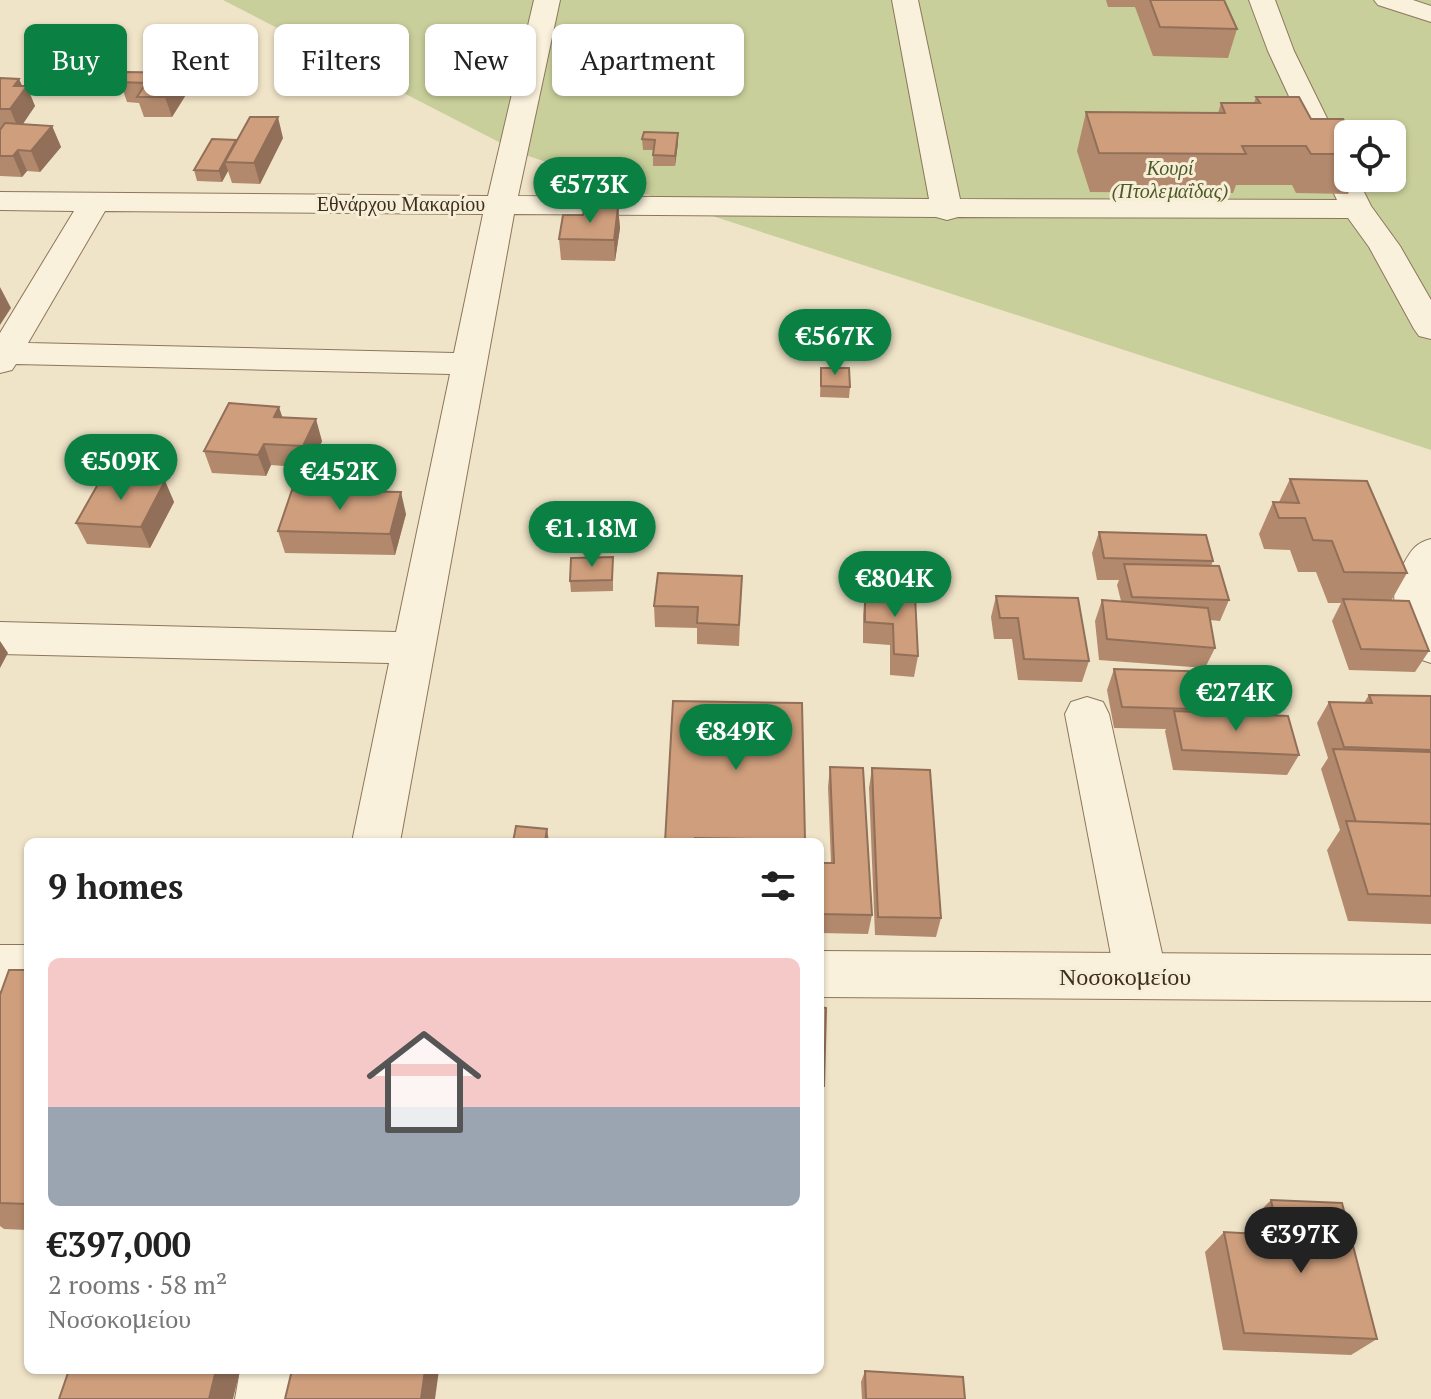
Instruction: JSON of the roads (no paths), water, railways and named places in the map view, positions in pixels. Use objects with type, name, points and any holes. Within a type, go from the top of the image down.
[{"type":"street","points":[[377,838],[501,203],[547,0]]},
{"type":"street","points":[[905,0],[947,211]]},
{"type":"street","points":[[1262,0],[1281,51],[1356,208],[1384,246],[1431,329]]},
{"type":"street","points":[[1387,0],[1431,14]]},
{"type":"street","name":"Εθνάρχου Μακαρίου","points":[[0,201],[501,203],[947,211],[1322,211],[1356,208]]},
{"type":"street","points":[[2,356],[94,203]]},
{"type":"street","points":[[2,356],[470,364]]},
{"type":"street","points":[[1431,553],[1415,575],[1412,593],[1415,613],[1431,647]]},
{"type":"street","points":[[0,638],[413,648]]},
{"type":"street","points":[[1087,714],[1141,976]]},
{"type":"street","points":[[0,968],[24,968]]},
{"type":"street","name":"Νοσοκομείου","points":[[824,974],[1431,978]]},
{"type":"street","points":[[266,1399],[270,1374]]},
{"type":"park label","name":"Κουρί (Πτολεμαΐδας)","points":[[1170,178]]}]
